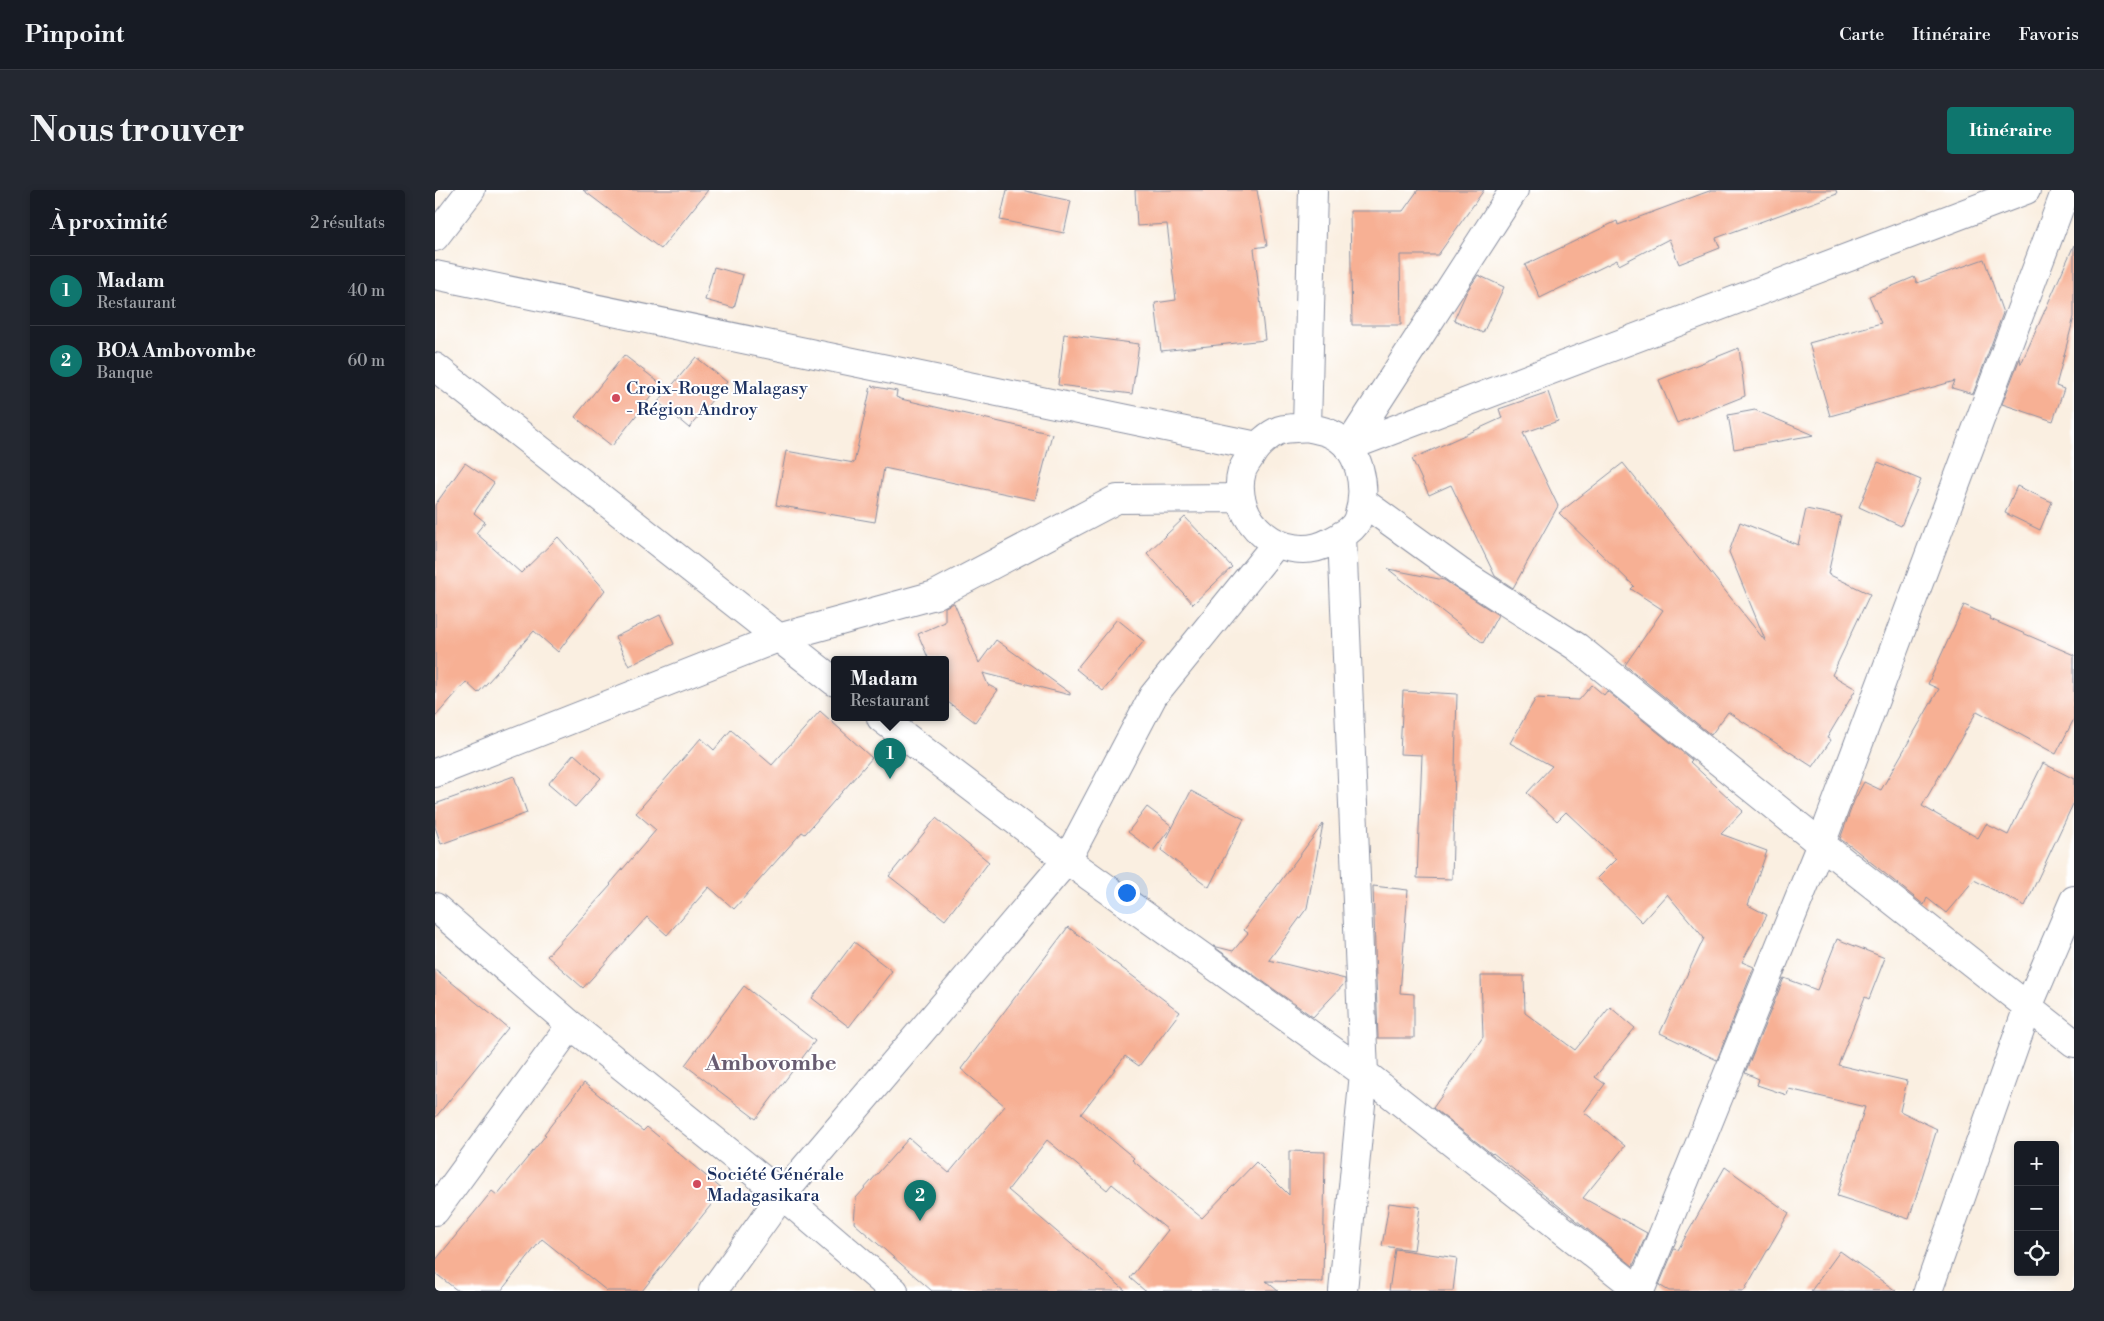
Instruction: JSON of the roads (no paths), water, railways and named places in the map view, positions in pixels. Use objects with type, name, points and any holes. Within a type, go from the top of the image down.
[{"type":"street","points":[[435,237],[471,190]]},
{"type":"street","points":[[1307,427],[1313,190]]},
{"type":"street","points":[[1348,447],[1514,190]]},
{"type":"street","points":[[1348,447],[2027,190]]},
{"type":"street","points":[[885,721],[1067,860],[1365,1073],[1640,1291],[1821,844],[2066,190]]},
{"type":"street","points":[[435,275],[1257,446]]},
{"type":"street","points":[[435,367],[831,679]]},
{"type":"street","points":[[1307,427],[1330,433],[1348,447],[1359,464],[1363,502],[1357,521],[1343,536],[1322,546],[1299,550],[1276,544],[1253,526],[1241,498],[1243,470],[1257,446],[1279,430],[1307,427]]},
{"type":"street","points":[[435,773],[777,638],[935,595],[1117,499],[1241,498]]},
{"type":"street","points":[[1363,502],[1461,573],[1577,647],[1821,844],[2074,1044]]},
{"type":"street","points":[[1343,536],[1365,1073],[1343,1291]]},
{"type":"street","points":[[713,1291],[782,1195],[1067,860],[1153,696],[1276,544]]},
{"type":"street","points":[[1928,1291],[2029,1007],[2074,900]]},
{"type":"street","points":[[435,907],[571,1025],[782,1195],[894,1291]]},
{"type":"street","points":[[435,1211],[571,1025]]},
{"type":"place","name":"Croix-Rouge Malagasy - Région Androy","points":[[616,398]]},
{"type":"place","name":"Madam","points":[[890,779]]},
{"type":"place","name":"Société Générale Madagasikara","points":[[697,1184]]},
{"type":"place","name":"BOA Ambovombe","points":[[920,1221]]},
{"type":"district","name":"Ambovombe","points":[[771,1062]]}]
